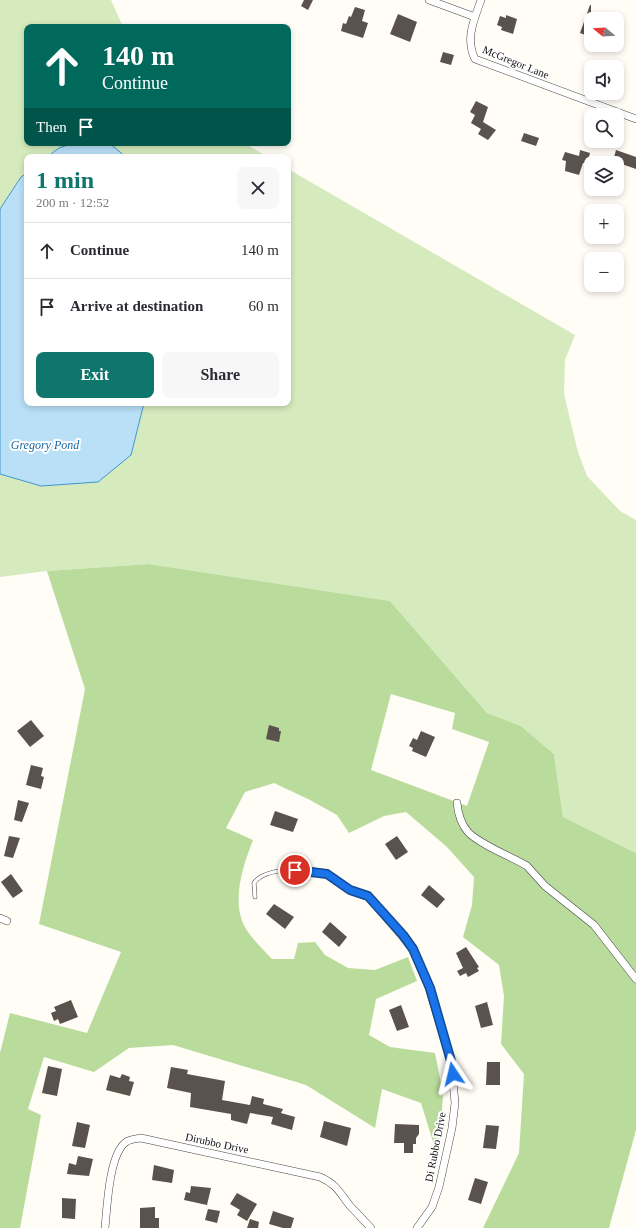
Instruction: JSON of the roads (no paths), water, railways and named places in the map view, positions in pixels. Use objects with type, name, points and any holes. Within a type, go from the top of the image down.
[{"type":"street","points":[[429,0],[475,17],[481,0]]},
{"type":"street","name":"McGregor Lane","points":[[475,17],[469,39],[471,50],[475,59],[636,119]]},
{"type":"street","points":[[457,803],[462,822],[468,832],[476,838],[527,866],[533,871],[545,886],[594,925],[636,979]]},
{"type":"street","name":"Di Rubbo Drive","points":[[368,896],[413,949],[430,988],[451,1061],[455,1095],[452,1128],[439,1188],[432,1207],[417,1228]]},
{"type":"street","name":"Dirubbo Drive","points":[[105,1228],[110,1177],[119,1149],[125,1142],[140,1138],[320,1177],[339,1189],[350,1206],[371,1228]]},
{"type":"lane","points":[[255,897],[253,886],[257,880],[268,873],[295,870],[327,874],[350,890],[368,896]]},
{"type":"water","points":[[65,146],[113,146],[122,154],[51,154]]},
{"type":"water","name":"Gregory Pond","points":[[24,175],[24,406],[143,406],[131,455],[98,482],[41,486],[0,474],[0,209],[21,177]]}]
